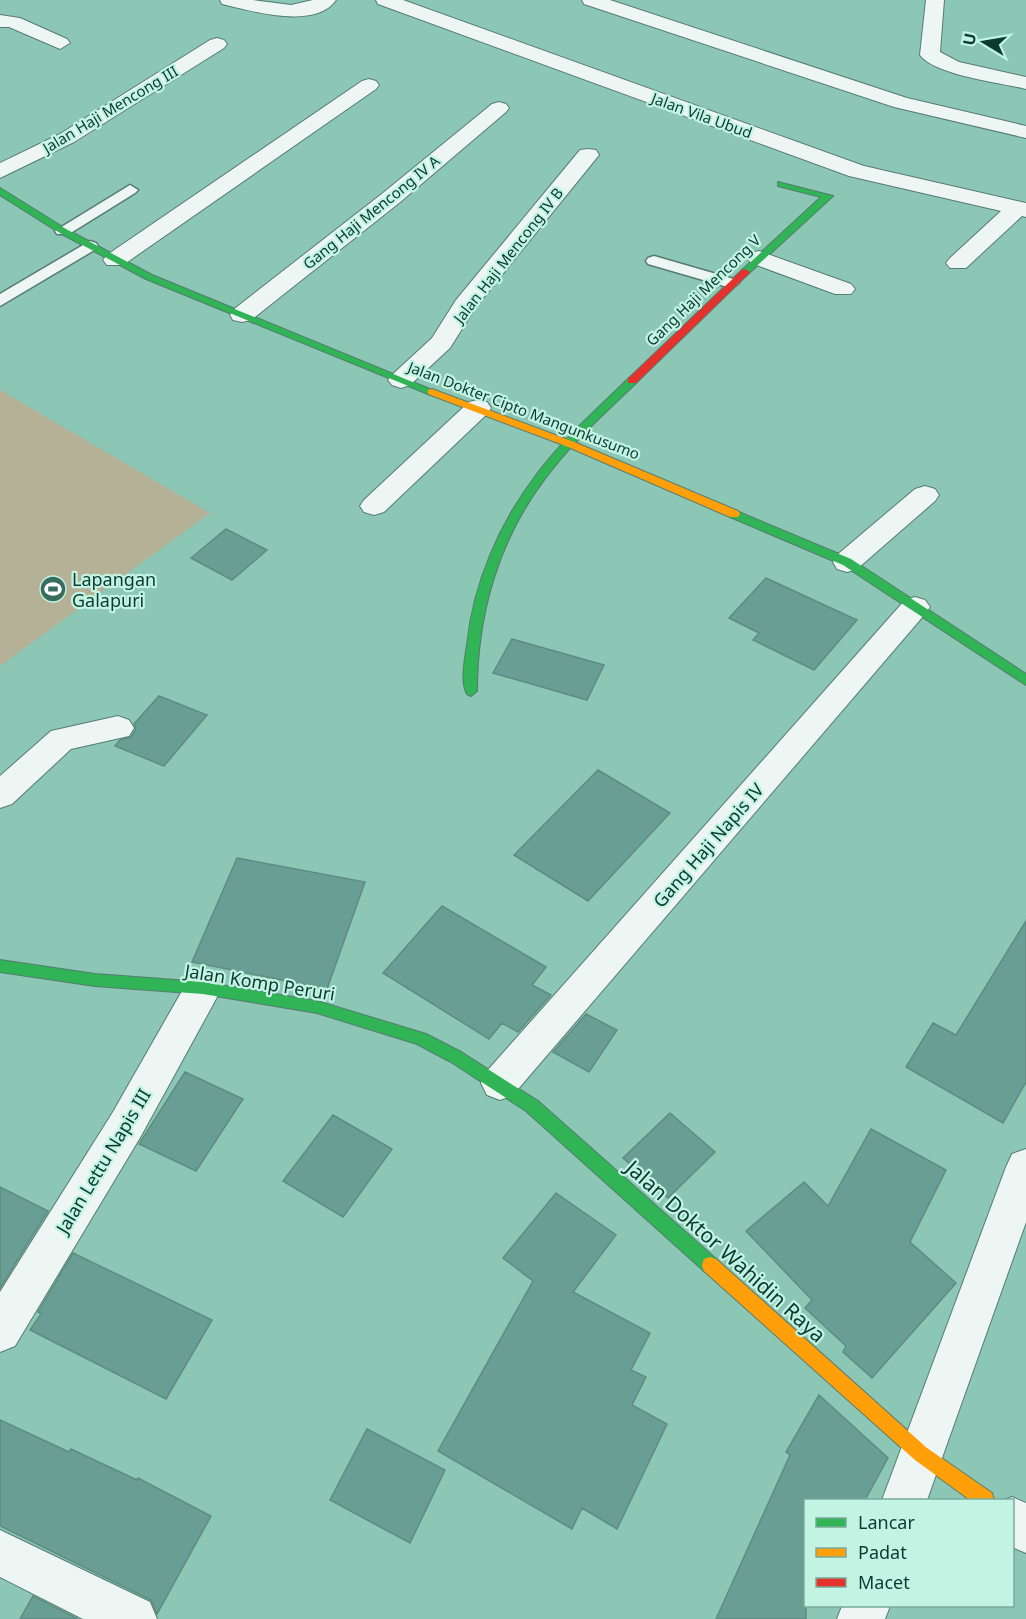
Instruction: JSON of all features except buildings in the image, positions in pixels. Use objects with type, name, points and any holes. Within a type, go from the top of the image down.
[{"type":"street","points":[[229,0],[292,13],[307,11],[327,0]]},
{"type":"street","name":"Jalan Vila Ubud","points":[[385,0],[857,171],[1021,209]]},
{"type":"street","points":[[591,0],[900,103],[1026,132]]},
{"type":"street","points":[[935,0],[930,55],[952,66],[1026,83]]},
{"type":"street","points":[[0,21],[13,22],[60,43]]},
{"type":"street","name":"Jalan Haji Mencong III","points":[[0,171],[67,138],[217,44]]},
{"type":"street","points":[[115,260],[369,86]]},
{"type":"street","name":"Gang Haji Mencong IV A","points":[[242,315],[391,198],[499,108]]},
{"type":"street","name":"Jalan Haji Mencong IV B","points":[[401,380],[441,342],[465,305],[588,155]]},
{"type":"street","name":"Gang Haji Mencong V","points":[[471,691],[468,666],[477,611],[488,575],[520,510],[541,477],[570,444],[731,283],[828,196],[781,184]]},
{"type":"street","name":"Jalan Dokter Cipto Mangunkusumo","points":[[0,191],[63,231],[115,260],[401,380],[570,444],[847,562],[1026,680]]},
{"type":"street","points":[[958,263],[1021,209]]},
{"type":"street","points":[[759,258],[843,289]]},
{"type":"street","points":[[374,506],[478,408]]},
{"type":"street","points":[[847,562],[925,495]]},
{"type":"street","name":"Gang Haji Napis IV","points":[[500,1083],[915,607]]},
{"type":"street","points":[[0,795],[62,739],[118,728]]},
{"type":"street","name":"Jalan Komp Peruri","points":[[0,966],[95,980],[203,988],[316,1007],[370,1021],[421,1039],[500,1083]]},
{"type":"street","name":"Jalan Lettu Napis III","points":[[6,1311],[127,1124],[203,988]]},
{"type":"street","name":"Jalan Doktor Wahidin Raya","points":[[500,1083],[532,1106],[921,1454],[984,1499]]},
{"type":"street","points":[[904,1499],[1015,1230],[1026,1167]]},
{"type":"street","points":[[0,1553],[133,1619]]},
{"type":"lane","points":[[63,231],[130,190]]},
{"type":"lane","points":[[0,301],[90,246]]},
{"type":"lane","points":[[654,261],[731,283]]},
{"type":"shaded area","name":"Lapangan Galapuri","points":[[0,390],[210,513],[0,666]]},
{"type":"traffic: fast","points":[[745,272],[828,196],[781,184]]},
{"type":"traffic: fast","points":[[0,191],[63,231],[149,277],[432,392]]},
{"type":"traffic: fast","points":[[471,691],[471,664],[479,607],[498,551],[510,525],[524,500],[550,464],[632,381]]},
{"type":"traffic: fast","points":[[734,514],[847,562],[1026,680]]},
{"type":"traffic: fast","points":[[0,966],[95,980],[203,988],[317,1007],[421,1039],[456,1057],[532,1106],[710,1265]]},
{"type":"traffic: slow","points":[[432,392],[570,444],[734,514]]},
{"type":"traffic: slow","points":[[710,1265],[921,1454],[984,1499]]},
{"type":"traffic: jam","points":[[632,381],[745,272]]},
{"type":"place","name":"Lapangan Galapuri","points":[[53,589]]}]
